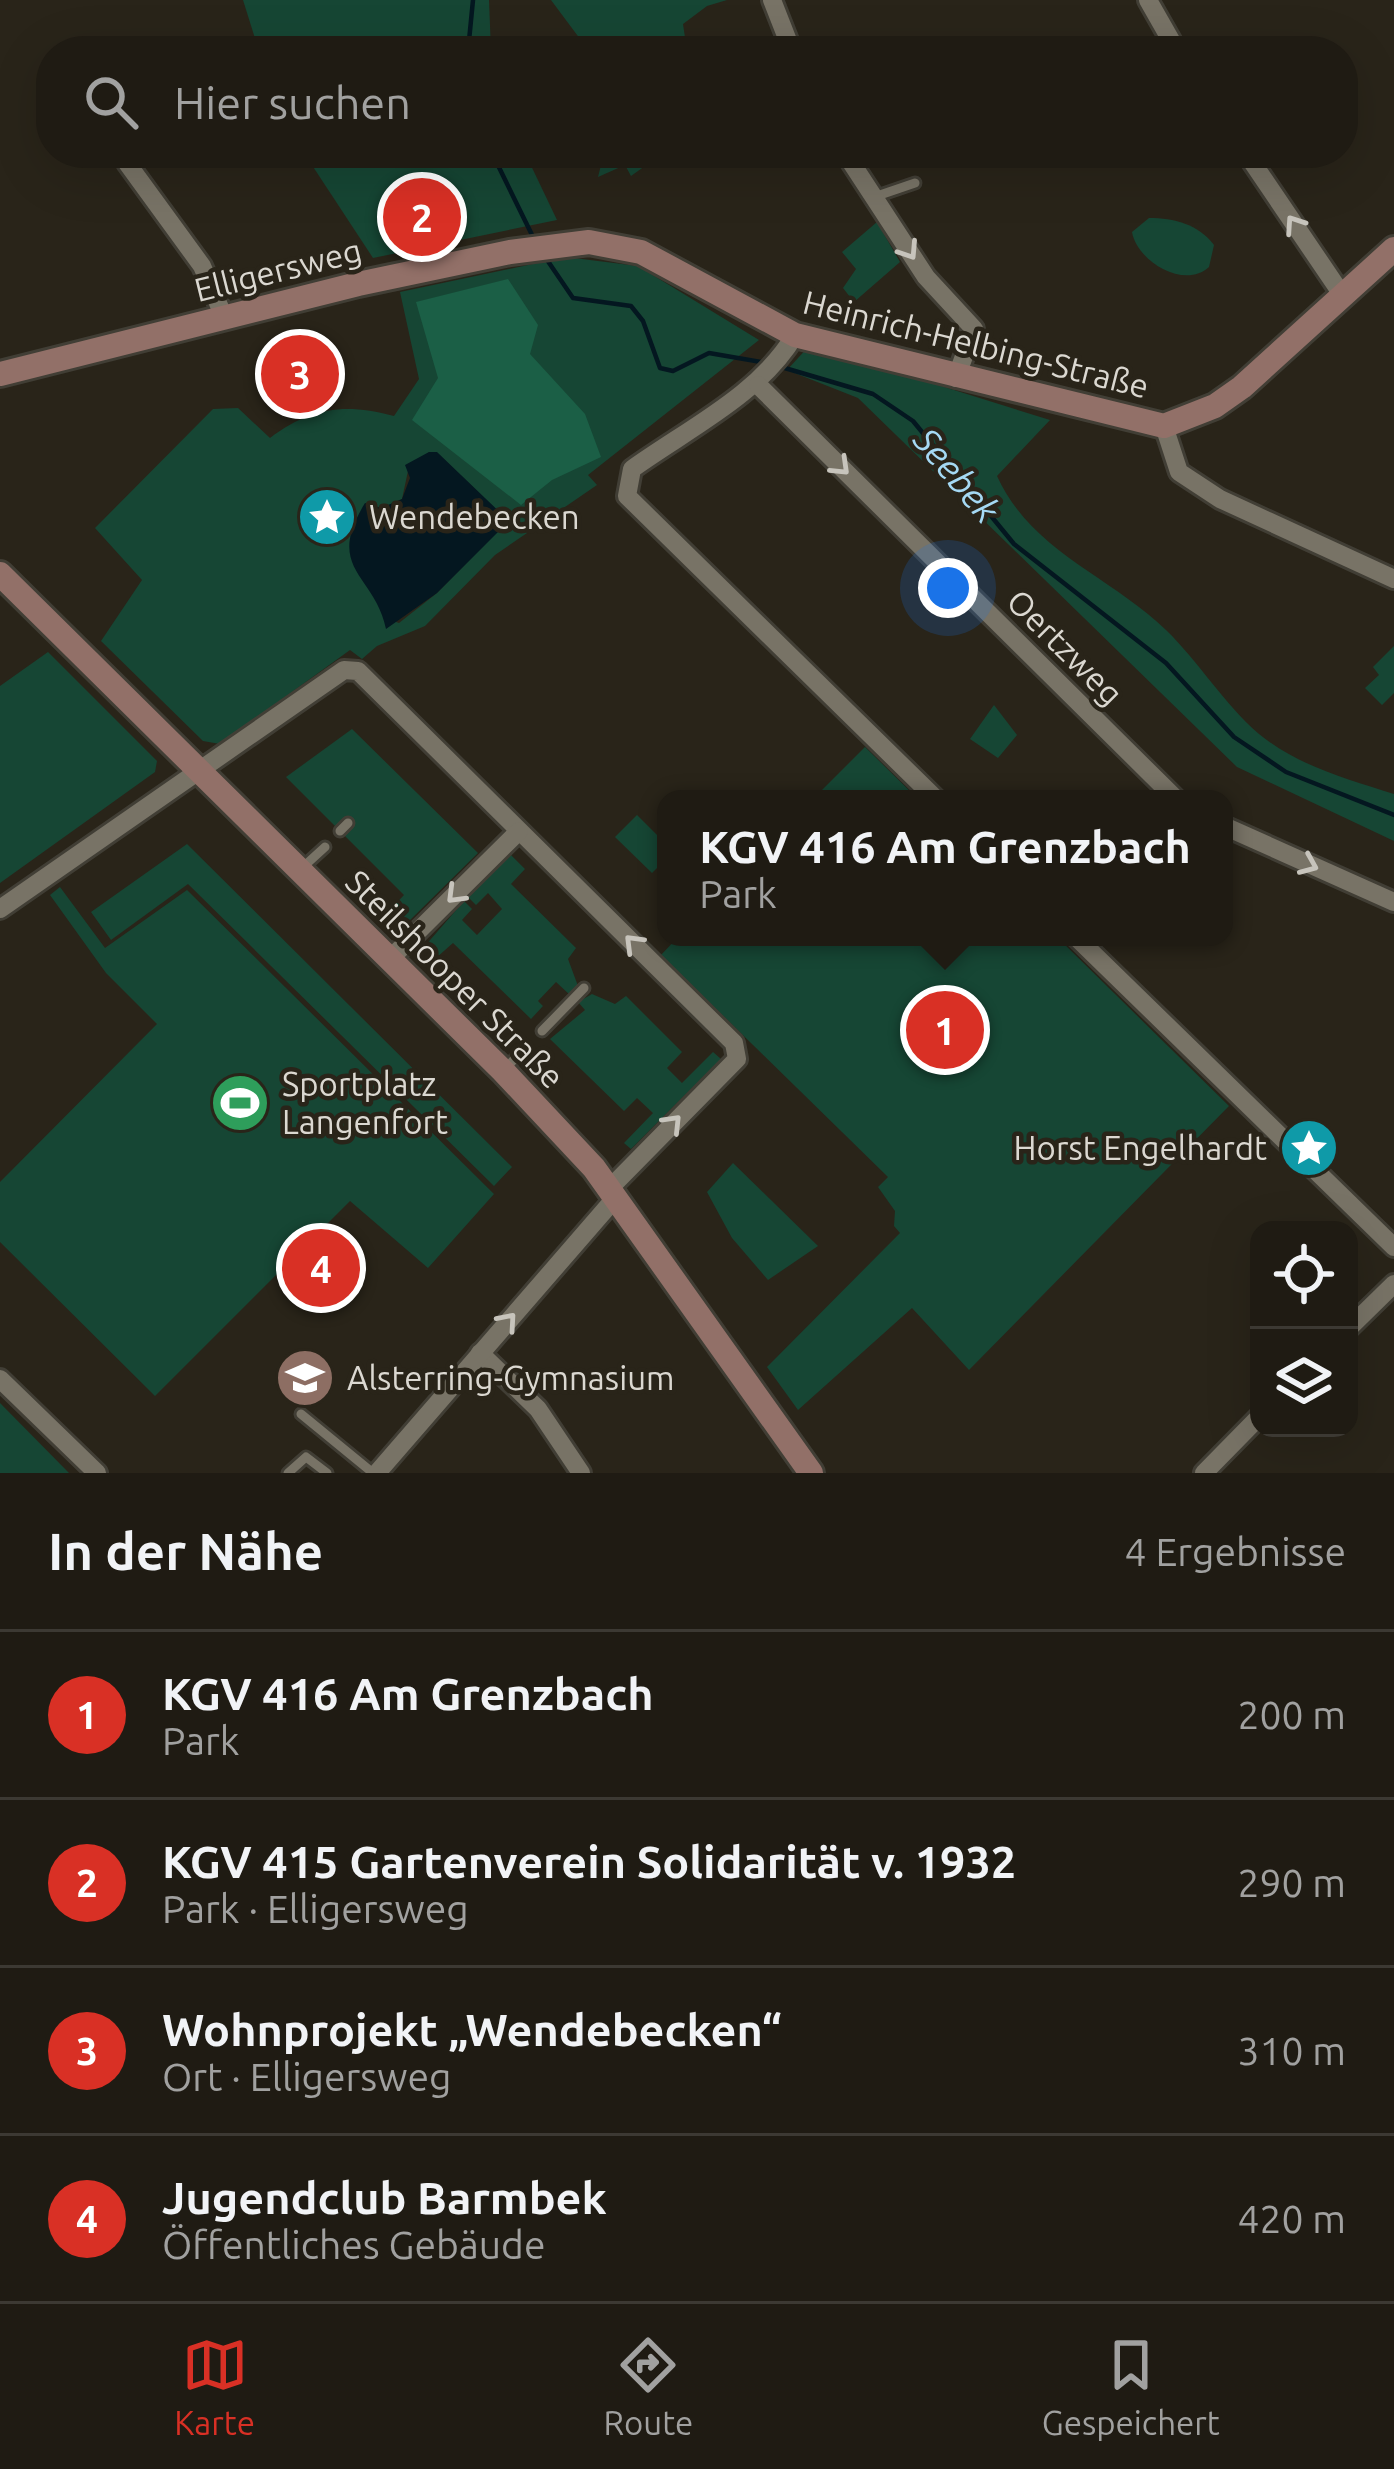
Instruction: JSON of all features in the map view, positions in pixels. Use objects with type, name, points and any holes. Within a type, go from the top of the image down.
[{"type":"street","points":[[772,0],[786,36]]},
{"type":"street","points":[[1148,0],[1168,36]]},
{"type":"street","points":[[131,168],[202,266],[224,317]]},
{"type":"street","points":[[855,168],[926,277],[974,329],[956,378]]},
{"type":"street","points":[[1256,168],[1343,296]]},
{"type":"street","name":"Elligersweg","points":[[0,374],[224,317],[564,243]]},
{"type":"street","name":"Heinrich-Helbing-Straße","points":[[564,243],[641,252],[795,335],[1164,426],[1179,472],[1220,499],[1394,578]]},
{"type":"street","points":[[1164,426],[1215,406],[1242,387],[1394,249]]},
{"type":"street","points":[[795,335],[769,373],[632,469],[627,496],[927,790]]},
{"type":"street","name":"Oertzweg","points":[[769,373],[1167,790]]},
{"type":"street","name":"Steilshooper Straße","points":[[0,574],[503,1071],[614,1192],[812,1473]]},
{"type":"street","points":[[0,910],[344,670],[358,671],[734,1043],[737,1060],[614,1192],[375,1473]]},
{"type":"street","points":[[1233,830],[1394,902]]},
{"type":"street","points":[[390,959],[519,831]]},
{"type":"street","points":[[1085,946],[1394,1247]]},
{"type":"street","points":[[1358,1319],[1394,1284]]},
{"type":"street","points":[[480,1353],[538,1408],[581,1473]]},
{"type":"street","points":[[0,1379],[97,1473]]},
{"type":"street","points":[[1204,1473],[1250,1426]]},
{"type":"lane","points":[[874,196],[915,183]]},
{"type":"lane","points":[[300,871],[325,847]]},
{"type":"lane","points":[[542,1031],[584,988]]},
{"type":"lane","points":[[503,1071],[526,1047]]},
{"type":"lane","points":[[302,1414],[375,1473]]},
{"type":"lane","points":[[288,1473],[306,1457],[327,1473]]},
{"type":"green space","points":[[243,0],[489,0],[490,36],[254,36]]},
{"type":"green space","points":[[551,0],[727,0],[707,6],[683,24],[685,36],[578,36]]},
{"type":"green space","points":[[314,168],[532,168],[557,220],[373,258]]},
{"type":"green space","points":[[1149,218],[1176,221],[1201,232],[1214,245],[1209,267],[1199,273],[1175,274],[1152,262],[1132,232]]},
{"type":"green space","points":[[877,222],[900,262],[854,302],[843,288],[856,269],[842,252]]},
{"type":"green space","points":[[566,257],[638,266],[759,340],[588,475],[597,485],[495,555],[425,626],[377,646],[362,659],[350,650],[220,744],[203,741],[101,641],[142,580],[95,528],[213,409],[238,408],[270,438],[329,410],[394,416],[419,379],[400,292]],"holes":[[[429,452],[436,452],[508,521],[437,593],[399,623],[384,618],[377,599],[373,507],[389,507],[402,499],[408,471]]]},
{"type":"green space","points":[[508,279],[538,325],[530,354],[585,414],[601,457],[552,480],[521,505],[412,420],[438,378],[416,302]]},
{"type":"green space","points":[[810,345],[1050,420],[997,476],[1012,502],[1051,544],[1166,630],[1259,734],[1306,763],[1394,794],[1394,841],[1237,767],[858,398],[787,370]]},
{"type":"green space","points":[[1394,646],[1394,693],[1382,705],[1365,688],[1379,675],[1373,667]]},
{"type":"green space","points":[[48,652],[157,761],[155,772],[0,883],[0,686]]},
{"type":"green space","points":[[994,705],[1017,735],[998,758],[970,739]]},
{"type":"green space","points":[[352,729],[478,853],[404,926],[389,911],[404,895],[286,777]]},
{"type":"green space","points":[[865,747],[909,790],[822,790]]},
{"type":"green space","points":[[637,815],[657,835],[657,868],[652,873],[615,837]]},
{"type":"green space","points":[[187,844],[512,1167],[494,1186],[188,884],[111,940],[91,912]]},
{"type":"green space","points":[[511,855],[525,869],[511,884],[576,948],[568,959],[578,986],[570,995],[556,982],[538,1001],[543,1006],[531,1019],[453,943],[436,958],[424,947],[464,901],[472,909],[462,920],[477,935],[502,909],[488,893],[476,905],[468,897]]},
{"type":"green space","name":"Sportplatz Langenfort","points":[[60,887],[105,948],[187,890],[494,1194],[428,1268],[350,1201],[155,1396],[0,1242],[0,1182],[157,1024],[106,973],[50,895]]},
{"type":"green space","points":[[670,946],[1066,946],[1229,1106],[969,1370],[912,1308],[798,1410],[767,1367],[900,1233],[894,1226],[895,1211],[878,1187],[888,1177],[661,955]]},
{"type":"green space","points":[[592,994],[615,1004],[626,996],[682,1052],[667,1068],[682,1083],[713,1052],[721,1059],[631,1149],[624,1143],[653,1113],[637,1098],[624,1111],[550,1039],[585,1010],[578,1002]]},
{"type":"green space","points":[[733,1163],[818,1246],[768,1280],[732,1238],[707,1192]]},
{"type":"green space","points":[[0,1403],[69,1473],[0,1473]]},
{"type":"water","points":[[437,452],[509,521],[437,593],[386,629],[356,570],[349,543],[365,503],[381,508],[402,499],[410,478],[405,465]]},
{"type":"waterway","name":"Seebek","points":[[469,36],[473,0]]},
{"type":"waterway","name":"Seebek","points":[[499,168],[534,239]]},
{"type":"waterway","name":"Seebek","points":[[543,254],[573,298],[631,306],[643,321],[660,368],[673,371],[709,353],[767,363]]},
{"type":"waterway","name":"Seebek","points":[[778,366],[873,394],[913,421],[1014,544],[1166,663],[1234,737],[1286,772],[1394,815]]},
{"type":"place","name":"KGV 415 Gartenverein Solidarität v. 1932","points":[[422,217]]},
{"type":"place","name":"Wohnprojekt „Wendebecken“","points":[[300,374]]},
{"type":"place","name":"Wendebecken","points":[[327,517]]},
{"type":"place","name":"KGV 416 Am Grenzbach","points":[[945,1030]]},
{"type":"place","name":"Sportplatz Langenfort","points":[[240,1103]]},
{"type":"place","name":"Horst Engelhardt","points":[[1309,1148]]},
{"type":"place","name":"Jugendclub Barmbek","points":[[321,1268]]},
{"type":"place","name":"Alsterring-Gymnasium","points":[[305,1378]]}]
